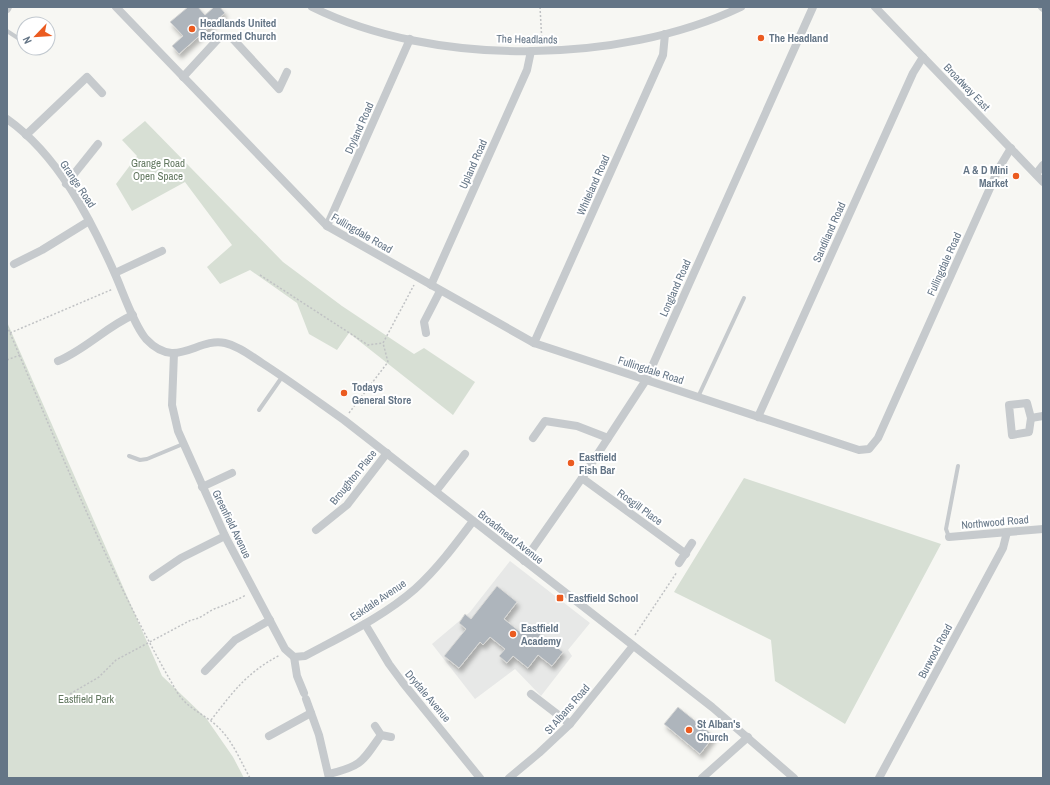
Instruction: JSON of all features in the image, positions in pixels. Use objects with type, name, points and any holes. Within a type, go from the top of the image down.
[{"type":"street","name":"Fullingdale Road","points":[[116,7],[328,226],[440,291],[534,342],[853,449],[865,450],[873,446],[878,438],[999,168],[1011,148]]},
{"type":"street","name":"The Headlands","points":[[312,7],[364,27],[410,39],[470,48],[531,51],[605,46],[665,34],[741,7]]},
{"type":"street","name":"Longland Road","points":[[524,561],[582,478],[646,380],[813,7]]},
{"type":"street","name":"Broadway East","points":[[875,7],[924,56],[1043,182]]},
{"type":"street","name":"Whiteland Road","points":[[534,342],[663,55],[665,34]]},
{"type":"street","points":[[183,77],[218,39],[225,36],[233,39],[279,89],[287,72]]},
{"type":"street","name":"Dryland Road","points":[[328,226],[410,39]]},
{"type":"street","name":"Upland Road","points":[[431,285],[527,70],[531,51]]},
{"type":"street","name":"Sandiland Road","points":[[758,417],[909,80],[924,56]]},
{"type":"street","points":[[26,135],[87,76],[102,93]]},
{"type":"street","name":"Grange Road","points":[[8,121],[26,135],[66,184],[89,221],[115,273],[133,315],[146,339],[159,349],[174,353]]},
{"type":"street","points":[[66,184],[98,144]]},
{"type":"street","points":[[1036,174],[1043,165]]},
{"type":"street","points":[[14,264],[42,250],[89,221]]},
{"type":"street","points":[[115,273],[162,251]]},
{"type":"street","points":[[426,333],[424,322],[440,291]]},
{"type":"street","points":[[58,361],[80,350],[114,324],[133,315]]},
{"type":"street","name":"Broadmead Avenue","points":[[174,353],[186,352],[212,343],[229,344],[242,350],[283,376],[387,453],[631,644],[748,737],[794,778]]},
{"type":"street","name":"Greenfield Avenue","points":[[174,353],[172,405],[175,422],[183,444],[225,536],[253,591],[287,652],[294,657]]},
{"type":"street","points":[[1031,418],[1043,416]]},
{"type":"street","points":[[533,438],[545,421],[577,426],[608,438]]},
{"type":"street","name":"Broughton Place","points":[[316,530],[347,505],[387,453]]},
{"type":"street","points":[[436,491],[464,454]]},
{"type":"street","points":[[202,487],[232,473]]},
{"type":"street","name":"Rosgill Place","points":[[582,478],[686,554]]},
{"type":"street","name":"Eskdale Avenue","points":[[294,657],[305,656],[365,624],[414,590],[443,559],[473,521]]},
{"type":"street","name":"Northwood Road","points":[[949,538],[1043,529]]},
{"type":"street","name":"Burwood Road","points":[[879,778],[1003,548],[1007,532]]},
{"type":"street","points":[[153,577],[181,558],[225,536]]},
{"type":"street","points":[[680,563],[692,543]]},
{"type":"street","points":[[205,671],[235,640],[270,620]]},
{"type":"street","name":"Drydale Avenue","points":[[365,624],[389,664],[403,683],[480,778]]},
{"type":"street","name":"St Albans Road","points":[[509,778],[550,744],[570,724],[631,644]]},
{"type":"street","points":[[294,657],[297,676],[312,713],[329,776],[352,768],[360,763],[381,735]]},
{"type":"street","points":[[531,694],[570,724]]},
{"type":"street","points":[[269,736],[312,713]]},
{"type":"street","points":[[375,726],[381,735],[391,737]]},
{"type":"street","points":[[705,777],[748,737]]},
{"type":"lane","points":[[7,31],[16,37]]},
{"type":"lane","points":[[698,398],[744,298]]},
{"type":"lane","points":[[259,410],[283,376]]},
{"type":"lane","points":[[129,456],[140,460],[147,459],[183,444]]},
{"type":"lane","points":[[949,538],[946,535],[946,529],[958,466]]},
{"type":"path","points":[[540,7],[542,51]]},
{"type":"path","points":[[260,274],[368,345],[383,343]]},
{"type":"path","points":[[344,420],[388,362],[383,343],[418,278]]},
{"type":"path","points":[[10,333],[121,286]]},
{"type":"path","points":[[7,326],[92,526],[149,642],[178,694],[197,712],[211,720],[230,741],[250,778]]},
{"type":"path","points":[[7,360],[20,355]]},
{"type":"path","points":[[631,644],[680,567],[680,563]]},
{"type":"path","points":[[70,694],[99,677],[116,660],[191,620],[197,619],[214,609],[222,608],[253,591]]},
{"type":"path","points":[[211,720],[243,680],[263,665],[287,652]]},
{"type":"shaded area","name":"Eastfield Academy","points":[[510,561],[590,623],[568,650],[572,656],[541,696],[515,669],[475,699],[432,644],[470,612]]},
{"type":"green space","name":"Grange Road Open Space","points":[[145,121],[283,262],[342,306],[414,354],[424,348],[475,382],[453,415],[349,333],[337,350],[309,334],[297,303],[250,270],[220,284],[207,267],[232,245],[185,182],[132,211],[116,184],[137,156],[122,140]]},
{"type":"green space","name":"Eastfield Park","points":[[7,322],[162,676],[206,718],[233,757],[244,778],[7,778]]},
{"type":"green space","points":[[744,478],[941,544],[845,724],[775,681],[771,640],[674,592]]},
{"type":"building","name":"Headlands United Reformed Church","points":[[188,7],[198,7],[205,15],[214,7],[220,7],[225,13],[179,54],[172,46],[183,36],[170,22]]},
{"type":"building","points":[[497,586],[517,602],[504,619],[519,631],[525,622],[563,652],[552,666],[538,655],[528,668],[513,656],[507,663],[499,656],[505,649],[490,637],[483,645],[480,642],[459,668],[444,656],[466,629],[459,623],[465,614],[471,619]]},
{"type":"building","name":"St Alban's Church","points":[[678,707],[714,736],[700,754],[664,724]]},
{"type":"place","name":"Headlands United Reformed Church","points":[[192,29]]},
{"type":"place","name":"The Headland","points":[[761,38]]},
{"type":"place","name":"A & D Mini Market","points":[[1016,176]]},
{"type":"place","name":"Todays General Store","points":[[344,393]]},
{"type":"place","name":"Eastfield Fish Bar","points":[[571,463]]},
{"type":"place","name":"Eastfield School","points":[[560,598]]},
{"type":"place","name":"Eastfield Academy","points":[[513,634]]},
{"type":"place","name":"St Alban's Church","points":[[689,730]]}]
